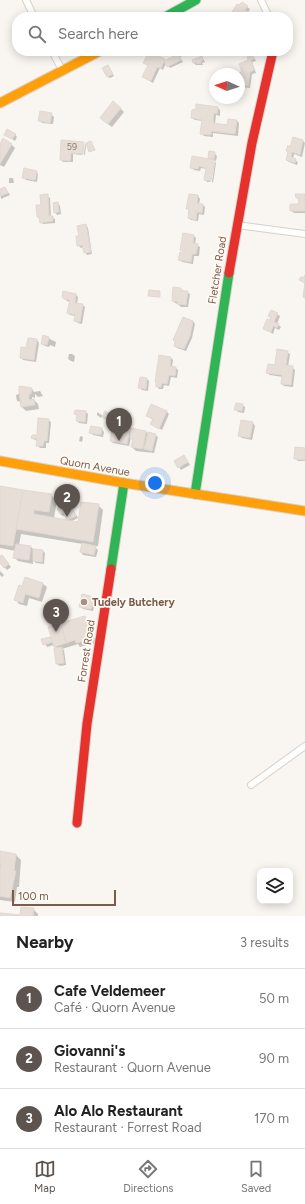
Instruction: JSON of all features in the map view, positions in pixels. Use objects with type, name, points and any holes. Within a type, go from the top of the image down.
[{"type":"street","points":[[26,0],[32,12]]},
{"type":"street","points":[[174,12],[196,0]]},
{"type":"street","points":[[261,0],[267,12]]},
{"type":"street","points":[[55,56],[62,70]]},
{"type":"street","points":[[0,103],[90,56]]},
{"type":"street","name":"Fletcher Road","points":[[195,494],[237,225],[252,143],[272,56]]},
{"type":"street","points":[[237,225],[305,234]]},
{"type":"street","name":"Quorn Avenue","points":[[0,461],[124,483],[305,512]]},
{"type":"street","name":"Forrest Road","points":[[77,823],[87,724],[124,483]]},
{"type":"street","points":[[251,785],[305,746]]},
{"type":"building","points":[[242,2],[248,6],[245,10],[248,12],[232,12],[237,4],[239,5]]},
{"type":"building","points":[[147,56],[158,56],[165,59],[161,68],[157,67],[151,81],[142,77],[148,65],[143,63]]},
{"type":"building","points":[[174,56],[179,56],[181,60],[167,67],[164,61]]},
{"type":"building","points":[[202,56],[203,60],[201,63],[193,63],[192,60]]},
{"type":"building","points":[[253,56],[254,59],[251,60],[254,70],[250,72],[248,86],[245,86],[245,68],[240,68],[239,64],[248,60],[247,57]]},
{"type":"building","points":[[108,65],[113,74],[107,77],[102,68]]},
{"type":"building","points":[[113,101],[121,108],[108,124],[100,118]]},
{"type":"building","points":[[196,104],[218,107],[217,114],[214,113],[213,123],[227,125],[228,119],[237,120],[235,134],[211,131],[211,135],[200,134],[202,120],[191,118],[192,110],[196,109]]},
{"type":"building","points":[[40,111],[52,113],[50,123],[38,121]]},
{"type":"building","points":[[7,129],[16,134],[12,139],[4,135]]},
{"type":"building","points":[[293,137],[303,140],[300,155],[292,152],[291,157],[296,159],[295,163],[286,160],[288,152],[286,151],[288,145],[290,147]]},
{"type":"building","points":[[3,138],[12,144],[0,164],[0,144]]},
{"type":"building","points":[[61,140],[84,142],[83,154],[71,153],[70,161],[60,160]]},
{"type":"building","points":[[91,141],[95,150],[89,152],[86,143]]},
{"type":"building","points":[[209,151],[215,152],[214,159],[208,158]]},
{"type":"building","points":[[192,156],[215,160],[211,181],[204,180],[206,168],[199,166],[198,169],[190,168]]},
{"type":"building","points":[[24,168],[37,171],[35,180],[22,178]]},
{"type":"building","points":[[5,187],[8,193],[0,196],[0,189]]},
{"type":"building","points":[[48,194],[49,216],[53,216],[53,221],[40,223],[39,217],[37,217],[36,205],[41,205],[40,195]]},
{"type":"building","points":[[189,194],[198,195],[197,203],[203,204],[202,213],[197,212],[196,220],[188,218],[189,209],[186,209]]},
{"type":"building","points":[[295,194],[305,194],[305,211],[290,211],[290,204],[299,204],[298,198],[296,198]]},
{"type":"building","points":[[58,202],[59,212],[54,213],[53,203]]},
{"type":"building","points":[[86,224],[91,252],[84,253],[82,245],[77,246],[76,236],[79,236],[77,226]]},
{"type":"building","points":[[183,233],[194,235],[193,243],[198,244],[196,254],[192,254],[191,262],[178,260],[180,252],[182,253],[183,251],[180,250]]},
{"type":"building","points":[[305,275],[305,283],[299,280]]},
{"type":"building","points":[[305,283],[305,298],[303,297]]},
{"type":"building","points":[[173,287],[181,288],[181,291],[188,291],[186,305],[177,304],[178,302],[172,301]]},
{"type":"building","points":[[149,290],[160,291],[160,297],[148,296]]},
{"type":"building","points":[[63,291],[76,294],[75,303],[83,304],[80,322],[74,321],[75,315],[67,313],[70,300],[62,297]]},
{"type":"building","points":[[271,310],[278,313],[274,322],[279,324],[277,328],[273,326],[271,332],[263,329],[267,319],[270,320],[271,317],[268,316]]},
{"type":"building","points":[[183,317],[193,321],[190,336],[184,349],[174,346],[175,341],[173,340]]},
{"type":"building","points":[[43,335],[49,337],[47,345],[41,344]]},
{"type":"building","points":[[28,338],[37,339],[34,360],[20,358],[21,347],[26,348]]},
{"type":"building","points":[[277,349],[288,351],[286,365],[293,366],[291,385],[281,384],[282,375],[266,373],[268,364],[275,365]]},
{"type":"building","points":[[159,355],[171,357],[170,366],[176,367],[175,376],[169,375],[167,384],[162,383],[161,387],[156,387],[155,382]]},
{"type":"building","points":[[140,377],[147,378],[146,389],[138,388]]},
{"type":"building","points":[[19,386],[32,388],[31,394],[29,394],[29,400],[34,399],[35,405],[21,407]]},
{"type":"building","points":[[236,403],[243,404],[242,411],[234,410]]},
{"type":"building","points":[[151,404],[167,411],[159,429],[150,424],[153,419],[146,416]]},
{"type":"building","points":[[75,410],[86,411],[85,422],[76,421],[77,415],[74,414]]},
{"type":"building","points":[[105,411],[114,416],[111,422],[102,417]]},
{"type":"building","points":[[38,418],[49,419],[47,441],[44,441],[43,446],[36,446],[37,439],[31,438],[32,435],[37,435]]},
{"type":"building","points":[[241,420],[253,422],[250,438],[238,436]]},
{"type":"building","points":[[113,423],[130,426],[127,444],[110,441]]},
{"type":"building","points":[[91,426],[102,428],[101,435],[89,433]]},
{"type":"building","points":[[131,428],[146,431],[143,449],[131,447],[133,439],[130,438]]},
{"type":"building","points":[[148,432],[156,434],[152,451],[144,449]]},
{"type":"building","points":[[295,447],[305,448],[305,460],[294,459]]},
{"type":"building","points":[[184,455],[188,462],[178,468],[174,461]]},
{"type":"building","points":[[0,486],[23,490],[13,546],[0,544]]},
{"type":"building","points":[[23,490],[52,494],[49,512],[34,510],[34,514],[78,522],[81,502],[99,504],[93,542],[16,529]]},
{"type":"building","points":[[70,503],[76,516],[67,520],[63,512],[60,514],[57,509]]},
{"type":"building","points":[[82,543],[96,546],[94,555],[80,552]]},
{"type":"building","points":[[16,544],[31,546],[29,560],[13,558]]},
{"type":"building","points":[[33,549],[43,550],[42,562],[33,561]]},
{"type":"building","points":[[2,555],[9,564],[4,568],[0,563],[0,556]]},
{"type":"building","points":[[25,577],[43,583],[39,598],[25,594],[23,603],[14,600],[19,585],[22,586]]},
{"type":"building","points":[[82,594],[94,597],[91,609],[79,607]]},
{"type":"building","points":[[85,616],[93,639],[76,643],[75,640],[66,643],[61,623]]},
{"type":"building","points":[[61,623],[66,643],[54,647],[48,627]]},
{"type":"building","points":[[51,637],[53,642],[43,645],[41,639]]},
{"type":"building","points":[[62,647],[64,663],[56,664],[54,648]]},
{"type":"building","points":[[0,851],[16,854],[14,871],[16,871],[10,898],[0,896]]},
{"type":"building","points":[[21,907],[34,908],[33,916],[0,916],[0,913],[20,915]]},
{"type":"traffic: fast","points":[[174,12],[196,0]]},
{"type":"traffic: fast","points":[[195,494],[229,273]]},
{"type":"traffic: fast","points":[[111,569],[124,483]]},
{"type":"traffic: slow","points":[[0,103],[90,56]]},
{"type":"traffic: slow","points":[[0,461],[124,483],[305,511]]},
{"type":"traffic: jam","points":[[229,273],[252,143],[272,56]]},
{"type":"traffic: jam","points":[[77,823],[87,724],[111,569]]},
{"type":"place","name":"Cafe Veldemeer","points":[[119,441]]},
{"type":"place","name":"Giovanni's","points":[[67,517]]},
{"type":"place","name":"Tudely Butchery","points":[[84,602]]},
{"type":"place","name":"Alo Alo Restaurant","points":[[56,632]]}]
